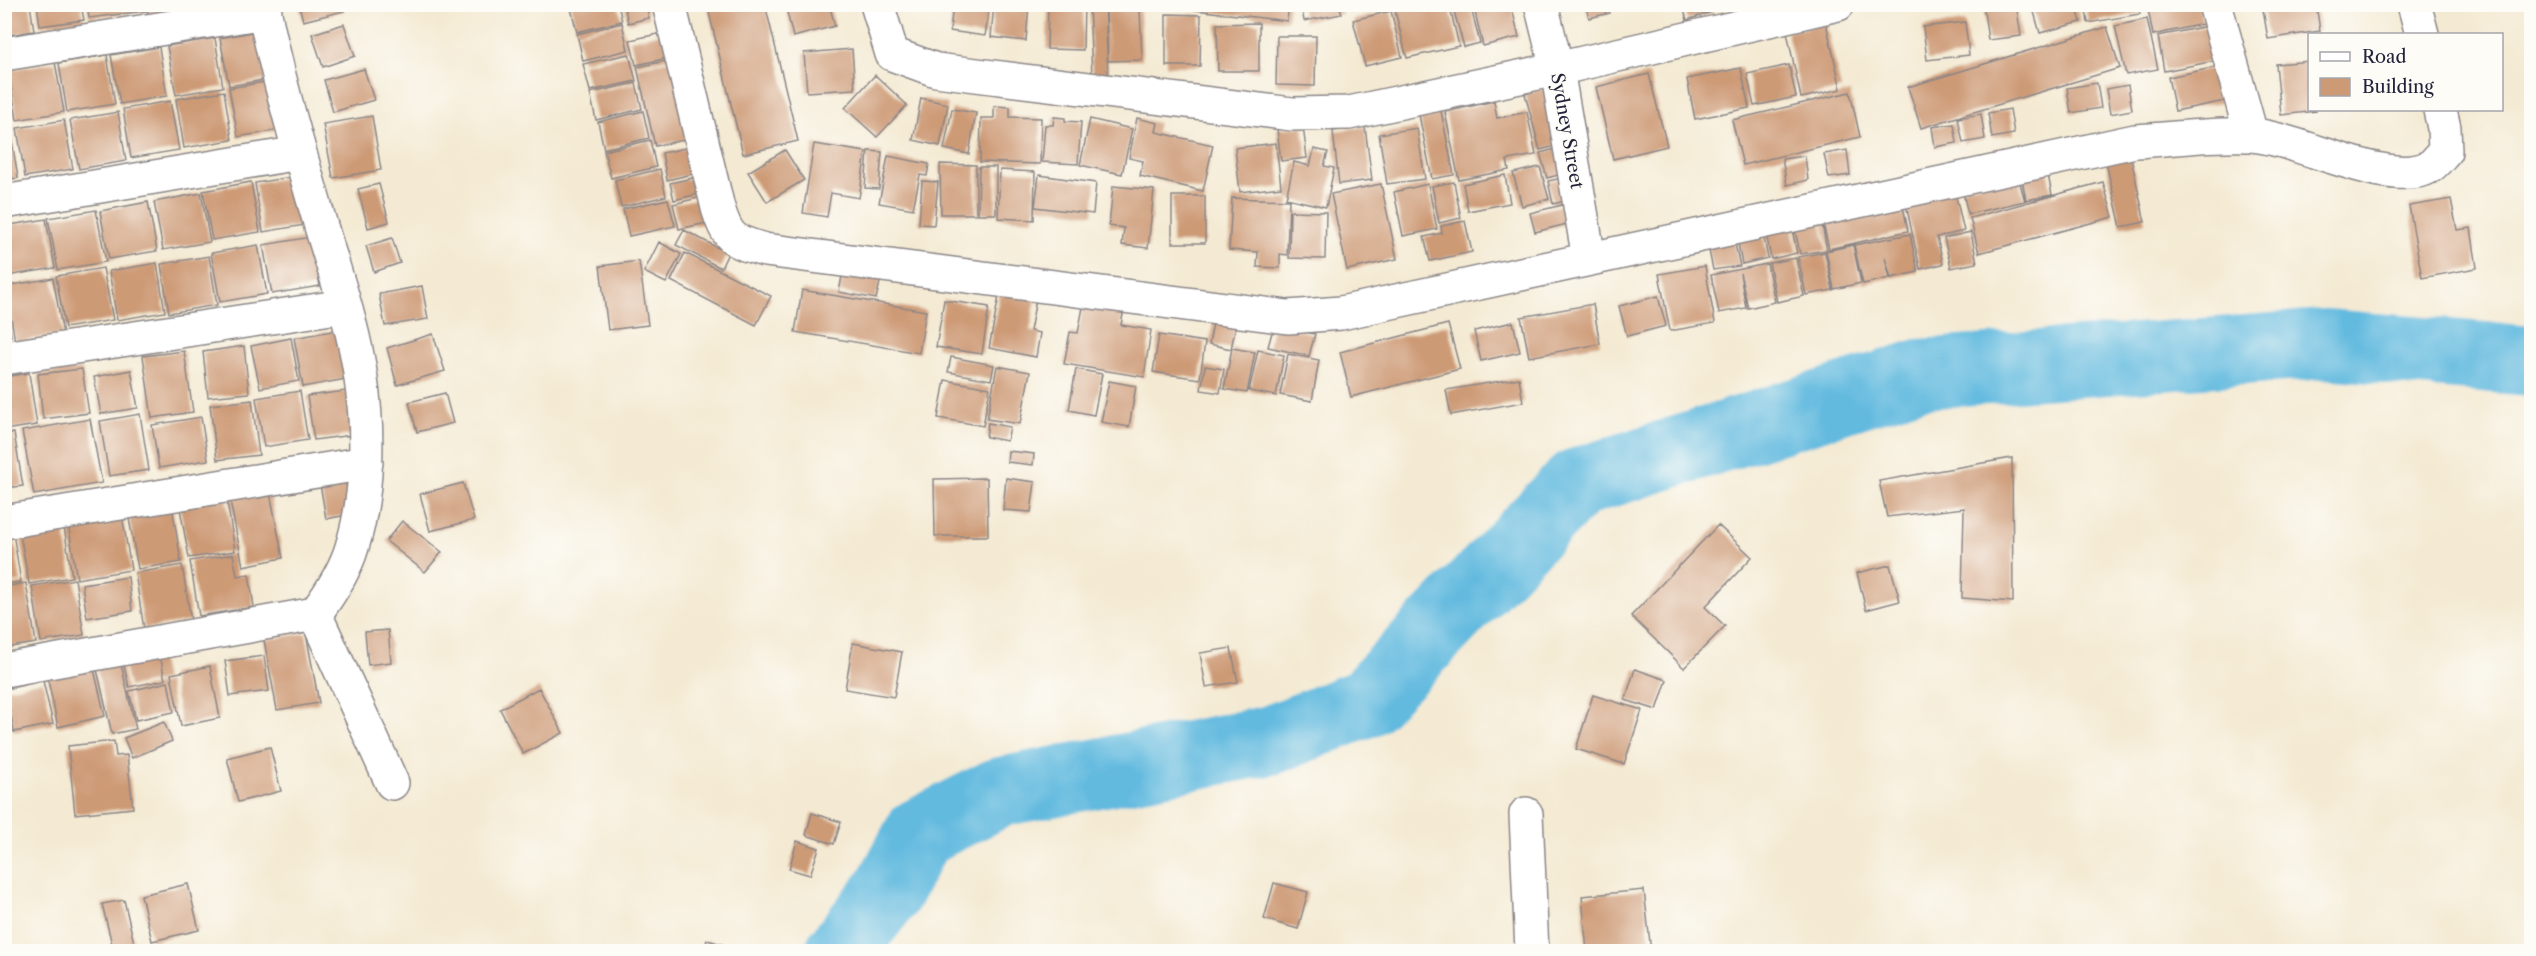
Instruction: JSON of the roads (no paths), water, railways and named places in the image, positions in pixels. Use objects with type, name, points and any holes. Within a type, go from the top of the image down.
[{"type":"street","points":[[669,4],[725,230],[738,242],[765,250],[1288,317],[1341,313],[2135,141],[2251,135],[2307,147],[2368,168],[2406,172],[2429,167],[2445,151],[2440,111]]},
{"type":"street","points":[[877,4],[892,54],[936,70],[1292,114],[1349,113],[1557,69],[1838,4]]},
{"type":"street","name":"Sydney Street","points":[[1541,4],[1557,69],[1589,259]]},
{"type":"street","points":[[2215,4],[2251,135]]},
{"type":"street","points":[[2414,4],[2422,33]]},
{"type":"street","points":[[4,54],[264,8],[299,153],[344,306],[361,379],[366,463],[361,510],[352,549],[331,592],[315,614],[4,670]]},
{"type":"street","points":[[4,201],[299,153]]},
{"type":"street","points":[[4,358],[344,306]]},
{"type":"street","points":[[4,522],[366,463]]},
{"type":"street","points":[[315,614],[392,783]]},
{"type":"street","points":[[1526,814],[1532,951]]},
{"type":"waterway","points":[[840,952],[888,891],[919,833],[1000,792],[1271,740],[1365,703],[1577,483],[1920,374],[2325,344],[2532,361]]}]
